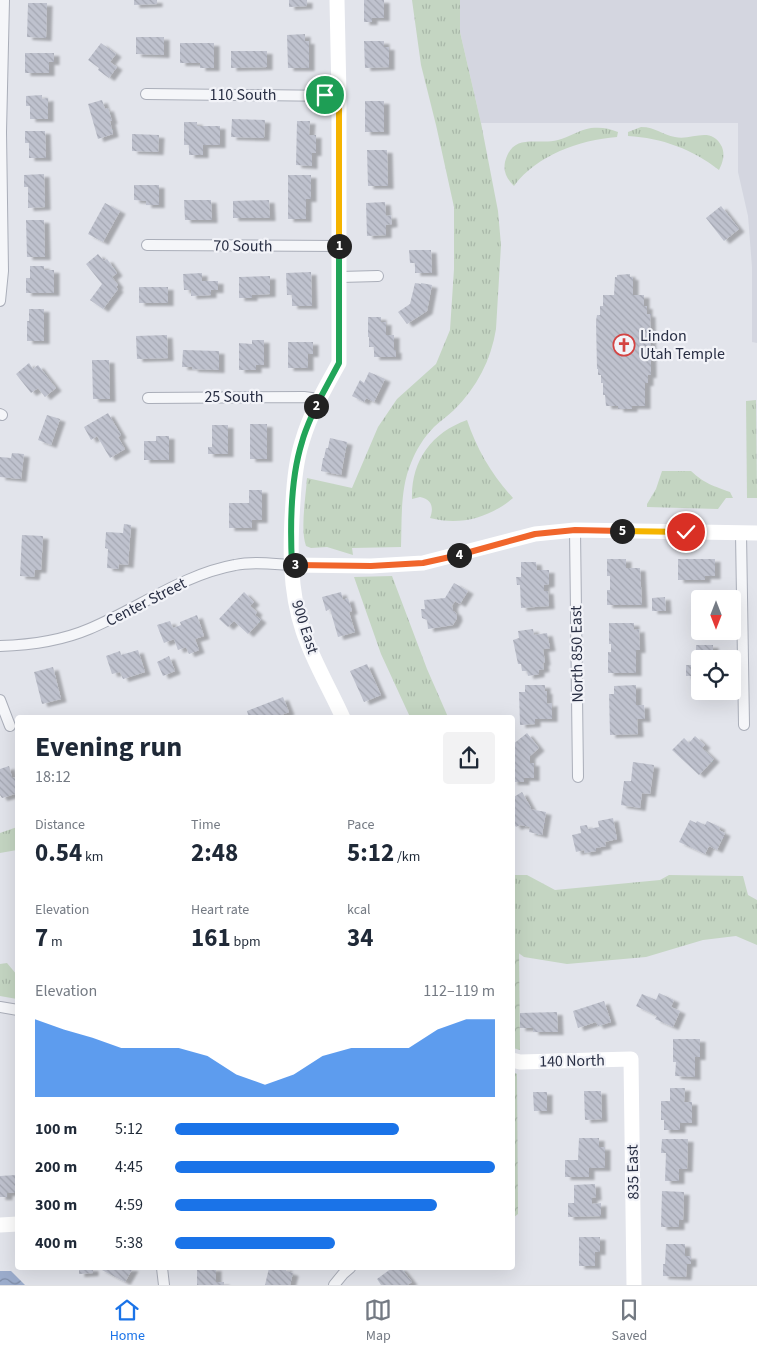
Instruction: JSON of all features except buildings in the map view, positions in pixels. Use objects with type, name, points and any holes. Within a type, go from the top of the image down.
[{"type":"street","name":"900 East","points":[[337,0],[339,363],[319,398],[301,442],[294,475],[292,565],[294,595],[303,632],[341,715]]},
{"type":"street","points":[[0,301],[3,4]]},
{"type":"street","name":"110 South","points":[[146,94],[339,96]]},
{"type":"street","name":"70 South","points":[[148,245],[339,246]]},
{"type":"street","points":[[340,277],[378,276]]},
{"type":"street","name":"25 South","points":[[148,398],[319,398]]},
{"type":"street","points":[[292,565],[371,566],[423,563],[535,534],[575,530],[757,534]]},
{"type":"street","name":"North 850 East","points":[[575,530],[578,777]]},
{"type":"street","points":[[741,533],[744,725]]},
{"type":"street","name":"Center Street","points":[[0,646],[21,646],[54,641],[87,630],[191,579],[214,570],[236,564],[292,565]]},
{"type":"street","points":[[0,700],[10,726]]},
{"type":"street","points":[[0,1007],[15,1010]]},
{"type":"street","name":"140 North","points":[[515,1061],[631,1059]]},
{"type":"street","name":"835 East","points":[[631,1059],[634,1285]]},
{"type":"street","points":[[0,1224],[15,1224]]},
{"type":"street","points":[[162,1270],[164,1285]]},
{"type":"street","points":[[334,1285],[348,1270]]},
{"type":"shaded area","points":[[460,0],[757,0],[757,343],[752,342],[752,267],[748,216],[738,172],[738,123],[481,123],[460,32]]},
{"type":"green space","points":[[412,0],[460,0],[460,32],[481,123],[498,211],[501,245],[496,329],[487,362],[470,392],[427,435],[413,458],[407,473],[403,494],[401,547],[352,548],[353,555],[327,547],[311,548],[306,546],[303,522],[307,478],[352,488],[378,427],[397,399],[436,364],[450,330],[454,269],[454,207],[421,65]]},
{"type":"green space","points":[[641,127],[651,128],[675,137],[707,135],[718,140],[723,150],[722,164],[719,170],[698,156],[676,146],[653,139],[628,136],[628,132]]},
{"type":"green space","points":[[591,128],[605,128],[618,132],[617,137],[588,142],[560,151],[534,166],[514,186],[508,178],[505,172],[505,162],[514,146],[527,142],[558,140]]},
{"type":"green space","points":[[756,400],[757,498],[747,498],[746,401]]},
{"type":"green space","points":[[467,420],[475,442],[486,462],[513,498],[494,511],[474,518],[452,521],[430,518],[431,504],[424,498],[412,499],[415,472],[419,461],[426,450],[443,432]]},
{"type":"green space","points":[[662,471],[691,471],[705,482],[730,492],[733,498],[726,498],[718,509],[647,507]]},
{"type":"green space","points":[[392,576],[427,669],[447,715],[409,715],[381,654],[354,577]]},
{"type":"green space","points":[[15,828],[15,850],[0,853],[0,833]]},
{"type":"green space","points":[[515,875],[527,875],[555,890],[660,880],[669,875],[743,876],[748,895],[757,900],[757,945],[736,936],[703,940],[646,957],[567,964],[524,957],[515,950]]},
{"type":"green space","points":[[515,946],[519,949],[520,1050],[515,1049]]},
{"type":"green space","points":[[7,963],[15,973],[15,999],[0,996],[0,964]]},
{"type":"green space","points":[[515,1073],[517,1074],[518,1214],[515,1216]]},
{"type":"water","points":[[0,1271],[11,1271],[25,1285],[0,1285]]},
{"type":"place","name":"Lindon Utah Temple","points":[[624,345]]},
{"type":"route","points":[[325,95],[339,96],[339,363],[319,398],[301,442],[294,475],[292,565],[371,566],[423,563],[535,534],[575,530],[686,532]]}]
